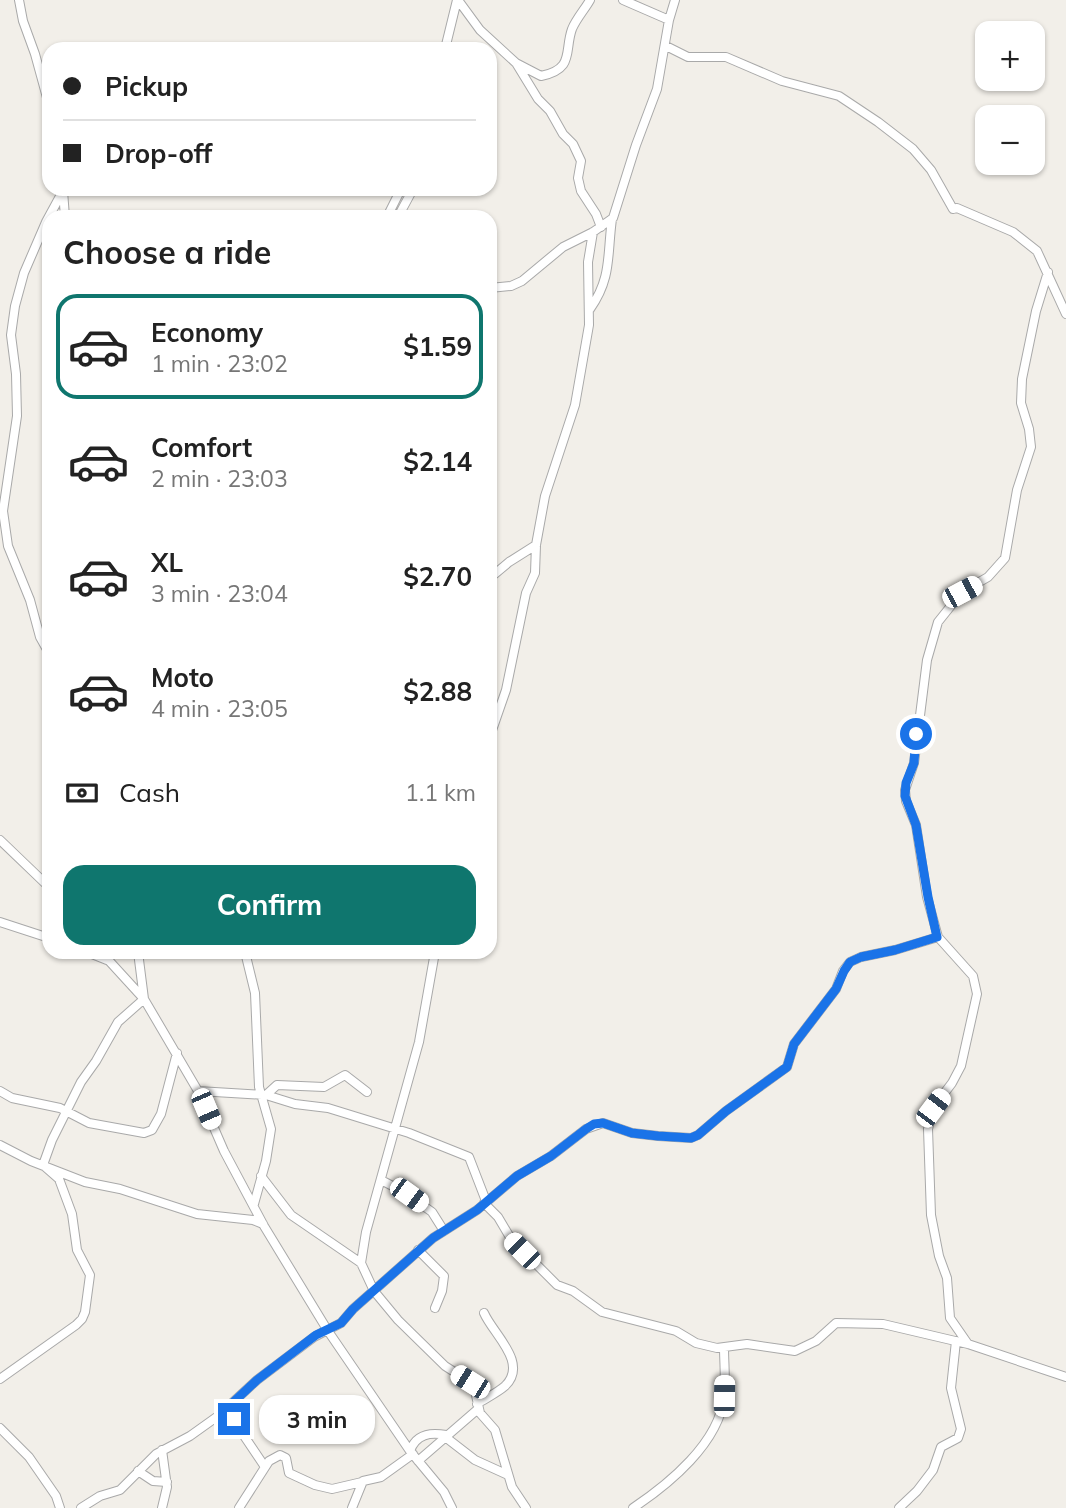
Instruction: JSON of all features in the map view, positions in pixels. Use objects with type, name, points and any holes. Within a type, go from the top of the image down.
[{"type":"street","points":[[19,0],[42,80]]},
{"type":"street","points":[[447,42],[458,0]]},
{"type":"street","points":[[458,0],[480,30],[493,42]]},
{"type":"street","points":[[516,64],[541,76],[560,67],[569,51],[572,28],[590,0]]},
{"type":"street","points":[[623,0],[669,20]]},
{"type":"street","points":[[589,310],[600,295],[607,276],[612,219],[653,101],[669,20],[676,0]]},
{"type":"street","points":[[497,46],[516,64],[579,154],[578,180],[583,196],[594,211],[597,230],[588,262],[589,310],[586,346],[575,405],[551,476],[536,545],[534,577],[526,593],[506,690],[497,716]]},
{"type":"street","points":[[666,46],[688,57],[726,57],[782,81],[839,96],[878,121],[913,149],[931,170],[953,209],[957,208],[1024,239],[1037,251],[1066,314]]},
{"type":"street","points":[[497,287],[522,282],[555,253],[612,219]]},
{"type":"street","points":[[42,232],[15,306],[11,335],[16,374],[17,416],[3,511],[8,546],[30,600],[42,641]]},
{"type":"street","points":[[968,1344],[950,1318],[947,1278],[939,1256],[931,1215],[928,1140],[933,1108],[952,1083],[964,1055],[977,994],[973,976],[937,937],[916,825],[906,802],[906,783],[914,763],[927,660],[938,622],[962,592],[988,577],[1005,558],[1017,489],[1031,447],[1021,403],[1022,379],[1036,311],[1048,272]]},
{"type":"street","points":[[497,572],[536,545]]},
{"type":"street","points":[[0,840],[42,880]]},
{"type":"street","points":[[0,922],[42,936]]},
{"type":"street","points":[[83,1508],[100,1496],[120,1490],[162,1450],[190,1436],[316,1335],[341,1323],[418,1250],[517,1176],[551,1156],[594,1124],[612,1125],[623,1130],[658,1136],[691,1138],[698,1135],[787,1067],[794,1044],[836,989],[850,962],[937,937]]},
{"type":"street","points":[[139,959],[144,999]]},
{"type":"street","points":[[247,959],[254,993],[257,1065],[271,1129],[267,1161],[254,1204]]},
{"type":"street","points":[[361,1263],[366,1232],[419,1042],[434,959]]},
{"type":"street","points":[[107,960],[144,999],[177,1053],[264,1226],[328,1331],[453,1508]]},
{"type":"street","points":[[43,1164],[65,1111],[111,1033],[144,999]]},
{"type":"street","points":[[0,1091],[12,1098],[65,1111],[101,1126],[138,1133],[152,1130],[160,1115],[177,1053]]},
{"type":"street","points":[[263,1094],[277,1085],[324,1087],[345,1075],[355,1080],[367,1092]]},
{"type":"street","points":[[198,1091],[263,1094],[295,1104],[328,1108],[395,1129],[469,1157],[485,1202],[498,1217],[511,1240],[557,1285],[573,1291],[602,1312],[680,1332],[696,1343],[724,1347],[760,1345],[795,1351],[816,1341],[831,1325],[841,1322],[883,1324],[968,1344],[1066,1377]]},
{"type":"street","points":[[0,1145],[85,1182],[121,1189],[182,1210],[212,1217],[253,1220],[264,1226]]},
{"type":"street","points":[[0,1379],[76,1325],[85,1312],[90,1275],[77,1251],[72,1214],[59,1179],[43,1164]]},
{"type":"street","points":[[261,1177],[291,1215],[361,1263],[374,1291],[421,1344],[444,1366],[470,1382],[478,1407],[495,1430],[512,1487],[526,1508]]},
{"type":"street","points":[[381,1180],[432,1212],[444,1231]]},
{"type":"street","points":[[418,1250],[444,1276],[442,1291],[435,1308]]},
{"type":"street","points":[[239,1508],[265,1467],[272,1459],[281,1455],[286,1458],[289,1473],[315,1485],[335,1489],[381,1477],[445,1436],[510,1378],[513,1366],[509,1350],[493,1331],[484,1313]]},
{"type":"street","points":[[899,1508],[930,1475],[941,1447],[958,1438],[960,1434],[961,1423],[951,1388],[956,1341]]},
{"type":"street","points":[[633,1508],[681,1469],[711,1433],[724,1396],[724,1347]]},
{"type":"street","points":[[226,1409],[265,1467]]},
{"type":"street","points":[[0,1428],[27,1453],[56,1496],[60,1508]]},
{"type":"street","points":[[414,1455],[413,1443],[419,1437],[432,1434],[445,1436],[475,1460],[508,1475]]},
{"type":"street","points":[[162,1450],[167,1482],[162,1508]]},
{"type":"street","points":[[138,1471],[153,1481],[167,1482]]},
{"type":"street","points":[[352,1508],[362,1482]]},
{"type":"route","points":[[234,1419],[226,1409],[257,1380],[279,1366],[316,1335],[341,1323],[418,1250],[477,1210],[517,1176],[551,1156],[594,1124],[603,1123],[632,1133],[658,1136],[691,1138],[698,1135],[740,1100],[782,1073],[790,1062],[794,1044],[836,989],[850,962],[937,937],[931,917],[916,825],[905,796],[906,783],[914,763],[916,734]]}]
